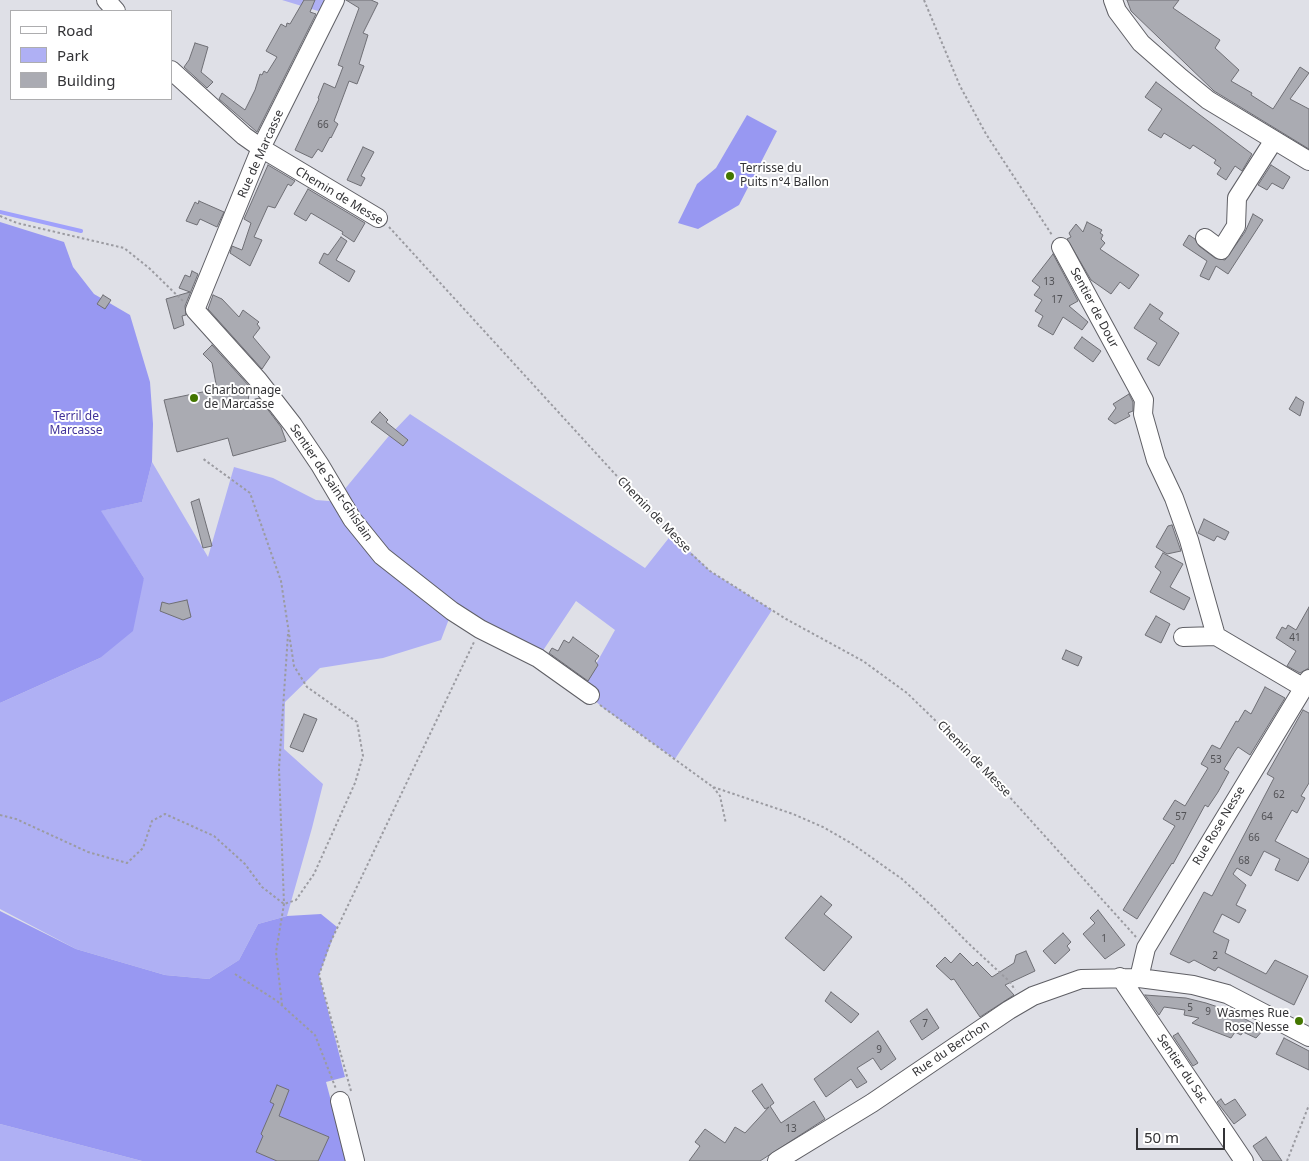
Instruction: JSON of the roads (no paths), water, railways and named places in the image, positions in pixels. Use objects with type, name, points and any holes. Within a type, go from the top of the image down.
[{"type":"street","points":[[106,0],[115,10]]},
{"type":"street","name":"Rue de Marcasse","points":[[195,310],[261,148],[335,0]]},
{"type":"street","points":[[1113,0],[1117,11],[1130,29],[1159,60],[1208,100],[1309,160]]},
{"type":"street","name":"Chemin de Messe","points":[[172,71],[244,136],[378,218]]},
{"type":"street","points":[[1205,238],[1218,255],[1236,226],[1237,198],[1274,140]]},
{"type":"street","name":"Sentier de Dour","points":[[1061,247],[1144,400],[1143,414],[1156,460],[1174,498],[1189,540],[1216,636]]},
{"type":"street","name":"Sentier de Saint-Ghislain","points":[[195,310],[258,380],[292,425],[364,535],[382,556],[445,606],[480,629],[538,658],[590,695]]},
{"type":"street","points":[[1183,637],[1216,636],[1306,684]]},
{"type":"street","name":"Rue Rose Nesse","points":[[1140,978],[1146,948],[1306,684]]},
{"type":"street","name":"Sentier du Sac","points":[[1120,977],[1244,1161]]},
{"type":"street","name":"Rue du Berchon","points":[[777,1161],[872,1103],[1022,1003],[1057,986],[1081,979],[1140,978],[1193,985],[1227,994],[1309,1037]]},
{"type":"street","points":[[340,1101],[355,1161]]},
{"type":"waterway","points":[[0,212],[81,231]]},
{"type":"place","name":"Terrisse du Puits n°4 Ballon","points":[[730,176]]},
{"type":"place","name":"Charbonnage de Marcasse","points":[[194,398]]},
{"type":"place","name":"Wasmes Rue Rose Nesse","points":[[1299,1021]]},
{"type":"park label","name":"Terril de Marcasse","points":[[76,424]]}]
